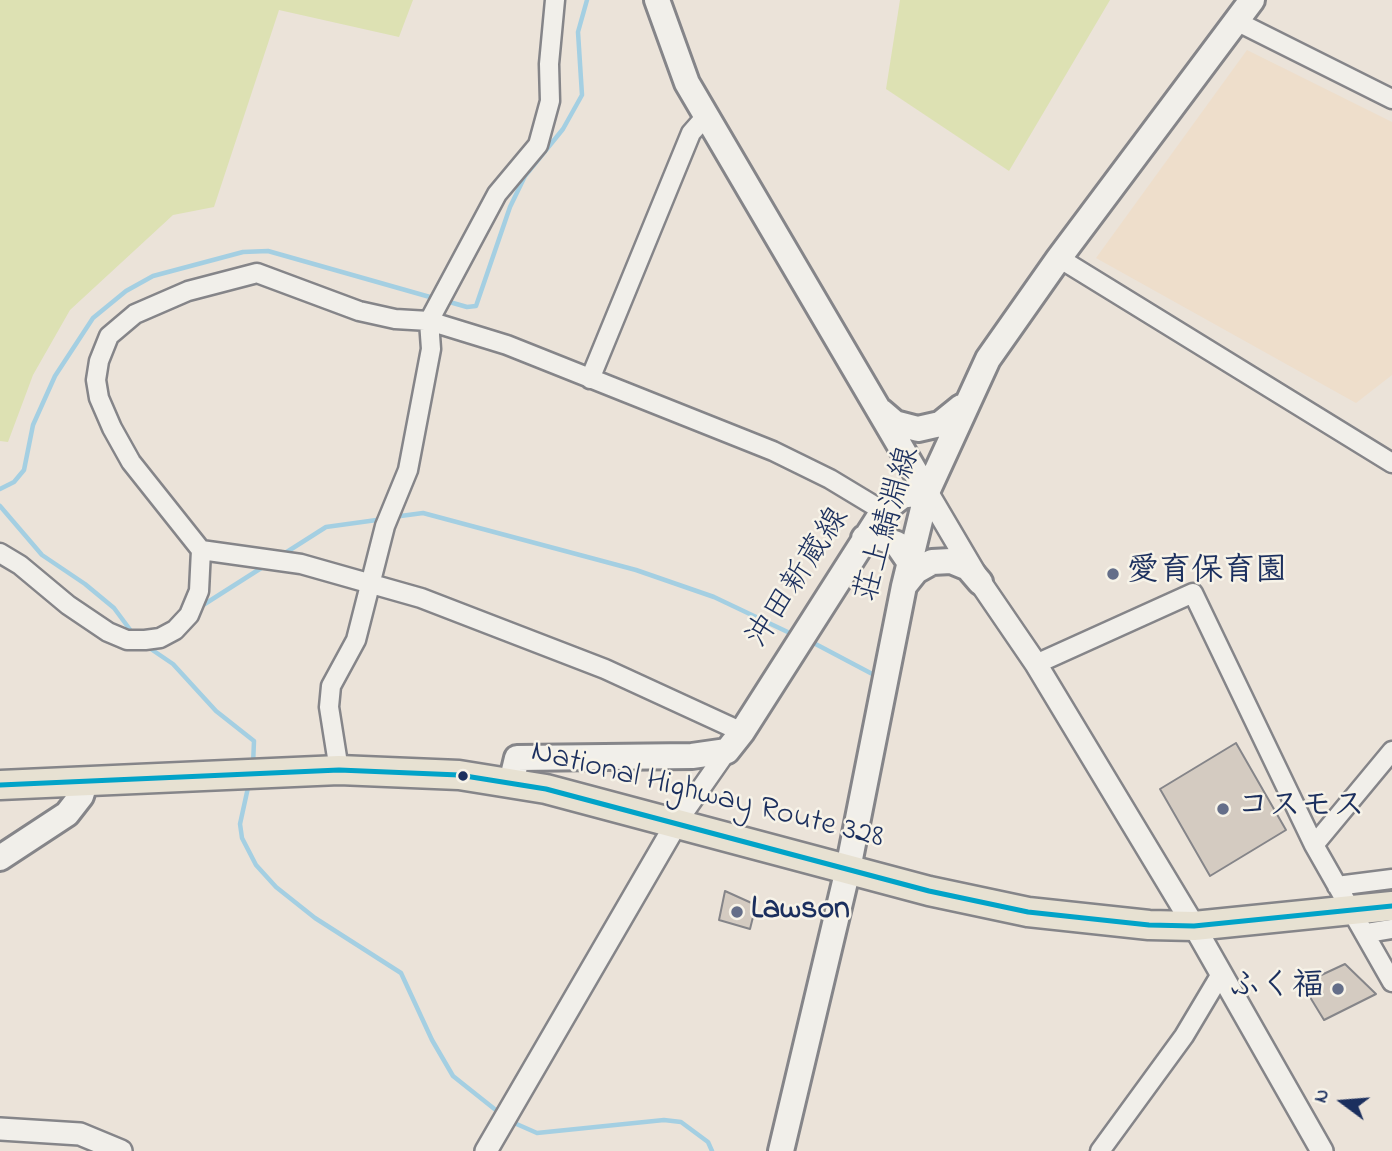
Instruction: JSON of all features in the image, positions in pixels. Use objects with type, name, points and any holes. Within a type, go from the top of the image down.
[{"type":"highway","name":"National Highway Route 328","points":[[0,785],[339,770],[459,775],[511,783],[991,906],[1149,925],[1194,926],[1361,922],[1392,906]]},
{"type":"main road","points":[[657,0],[681,70],[706,116],[927,492]]},
{"type":"main road","name":"荘上鯖淵線","points":[[780,1151],[848,869],[907,574],[927,492],[965,404],[988,359],[1059,258],[1252,0]]},
{"type":"main road","points":[[878,408],[895,424],[918,429],[940,424],[965,404]]},
{"type":"main road","name":"沖田新蔵線","points":[[734,741],[883,511],[902,496],[927,492]]},
{"type":"main road","points":[[864,538],[878,537],[897,544],[907,574],[932,562],[951,561],[968,568],[980,582]]},
{"type":"main road","points":[[511,783],[517,758],[692,756],[734,741]]},
{"type":"main road","points":[[0,858],[67,814],[81,796],[86,780]]},
{"type":"street","points":[[339,770],[329,707],[331,685],[356,640],[385,526],[414,446],[431,349],[429,321],[497,194],[523,165],[541,135],[550,101],[549,64],[555,0]]},
{"type":"street","points":[[1237,21],[1392,100]]},
{"type":"street","points":[[590,379],[691,133],[706,116]]},
{"type":"street","points":[[1059,258],[1392,463]]},
{"type":"street","points":[[0,554],[20,565],[68,605],[108,632],[127,640],[160,638],[175,630],[189,615],[199,591],[201,550],[131,462],[99,398],[96,380],[99,361],[109,336],[122,323],[160,301],[257,273],[359,311],[395,319],[429,321],[507,345],[773,451],[830,479],[883,511]]},
{"type":"street","points":[[927,492],[980,582],[1036,664],[1194,926],[1322,1151]]},
{"type":"street","points":[[201,550],[301,564],[421,598],[605,669],[734,741],[676,824],[486,1151]]},
{"type":"street","points":[[1036,664],[1193,593],[1314,845],[1361,922],[1392,982]]},
{"type":"street","points":[[1314,845],[1392,751]]},
{"type":"street","points":[[1337,886],[1392,879]]},
{"type":"street","points":[[1361,922],[1392,929]]},
{"type":"street","points":[[1100,1151],[1184,1036],[1221,974]]},
{"type":"street","points":[[0,1129],[80,1133],[121,1151]]},
{"type":"shaded area","points":[[1247,50],[1392,122],[1392,375],[1356,403],[1096,258]]},
{"type":"green space","points":[[0,0],[413,0],[399,37],[279,10],[214,207],[173,215],[70,310],[33,375],[8,442],[0,441]]},
{"type":"green space","points":[[900,0],[1110,0],[1009,171],[886,89]]},
{"type":"building","name":"コスモス","points":[[1236,743],[1286,830],[1210,876],[1160,789]]},
{"type":"building","name":"Lawson","points":[[725,891],[756,905],[750,929],[719,920]]},
{"type":"building","name":"ふく福","points":[[1345,964],[1376,994],[1324,1020],[1302,984]]},
{"type":"waterway","points":[[446,301],[467,307],[476,306],[510,207],[525,176],[563,129],[582,95],[578,32],[587,0]]},
{"type":"waterway","points":[[0,489],[14,482],[24,470],[33,425],[55,376],[93,318],[126,291],[153,276],[243,252],[268,251],[437,299]]},
{"type":"waterway","points":[[0,506],[42,555],[85,584],[114,608],[134,635]]},
{"type":"waterway","points":[[393,517],[423,513],[636,570],[714,597],[794,635]]},
{"type":"waterway","points":[[282,555],[326,527],[384,519]]},
{"type":"waterway","points":[[200,607],[266,565]]},
{"type":"waterway","points":[[808,640],[878,677]]},
{"type":"waterway","points":[[145,645],[173,664],[216,711],[254,741],[253,765]]},
{"type":"waterway","points":[[249,783],[240,824],[242,838],[256,865],[276,887],[315,918],[401,973],[432,1040],[453,1076],[502,1115]]},
{"type":"waterway","points":[[512,1122],[537,1133],[664,1120],[681,1122],[708,1142],[712,1151]]},
{"type":"transit line","points":[[0,785],[339,770],[459,775],[546,789],[929,891],[1028,912],[1149,925],[1194,926],[1392,906]]},
{"type":"place","name":"愛育保育園","points":[[1113,574]]},
{"type":"place","name":"コスモス","points":[[1223,809]]},
{"type":"place","name":"Lawson","points":[[737,912]]},
{"type":"place","name":"ふく福","points":[[1338,989]]}]
